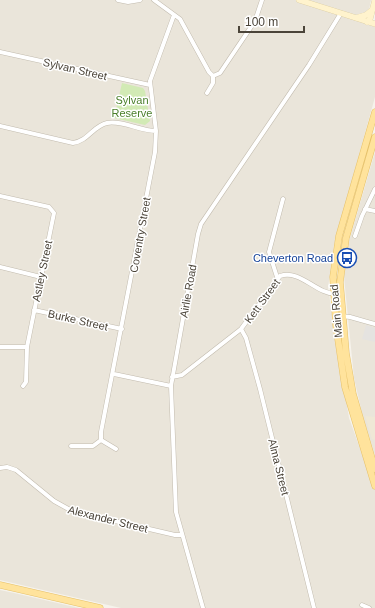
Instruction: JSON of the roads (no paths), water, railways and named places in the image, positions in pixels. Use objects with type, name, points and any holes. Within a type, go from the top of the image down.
[{"type":"main road","name":"Main Road","points":[[375,112],[339,236],[334,266],[349,404],[375,486]]},
{"type":"main road","name":"Main Road","points":[[337,294],[346,238],[373,151],[375,137]]},
{"type":"main road","name":"Main Road","points":[[339,317],[353,394],[375,469]]},
{"type":"main road","points":[[0,585],[100,608]]},
{"type":"street","points":[[118,0],[128,2],[140,0]]},
{"type":"street","points":[[154,0],[182,22],[208,72],[214,76]]},
{"type":"street","points":[[214,76],[220,73],[255,21],[262,0]]},
{"type":"street","points":[[299,0],[375,24]]},
{"type":"street","points":[[366,22],[370,20],[371,11],[375,0]]},
{"type":"street","points":[[356,18],[366,15],[371,11]]},
{"type":"street","name":"Airlie Road","points":[[203,608],[176,512],[171,386],[201,224],[310,65],[341,13]]},
{"type":"street","name":"Coventry Street","points":[[101,440],[102,427],[114,374],[155,152],[156,131],[150,85],[151,76],[174,15]]},
{"type":"street","name":"Sylvan Street","points":[[0,52],[150,85]]},
{"type":"street","points":[[207,92],[213,83],[214,76]]},
{"type":"street","points":[[0,126],[73,143],[84,139],[99,126],[109,123],[156,131]]},
{"type":"street","points":[[364,149],[373,151]]},
{"type":"street","points":[[355,236],[365,209],[375,189]]},
{"type":"street","name":"Astley Street","points":[[0,196],[49,207],[53,210],[54,215],[26,347],[26,382],[23,386]]},
{"type":"street","points":[[277,278],[269,252],[282,199]]},
{"type":"street","points":[[365,209],[375,212]]},
{"type":"street","points":[[0,268],[41,277]]},
{"type":"street","name":"Kett Street","points":[[172,377],[182,375],[241,328],[277,278],[283,274],[292,275],[323,291],[337,294]]},
{"type":"street","name":"Burke Street","points":[[34,310],[122,329]]},
{"type":"street","points":[[339,317],[375,324]]},
{"type":"street","name":"Alma Street","points":[[241,328],[246,338],[260,389],[314,608]]},
{"type":"street","points":[[0,347],[26,347]]},
{"type":"street","points":[[114,374],[171,386]]},
{"type":"street","points":[[71,446],[93,446],[101,440],[116,449]]},
{"type":"street","name":"Alexander Street","points":[[0,468],[7,467],[16,470],[54,501],[72,511],[175,535],[182,535]]},
{"type":"street","points":[[362,605],[369,608]]},
{"type":"place","name":"Cheverton Road","points":[[347,258]]},
{"type":"park label","name":"Sylvan Reserve","points":[[132,106]]}]
